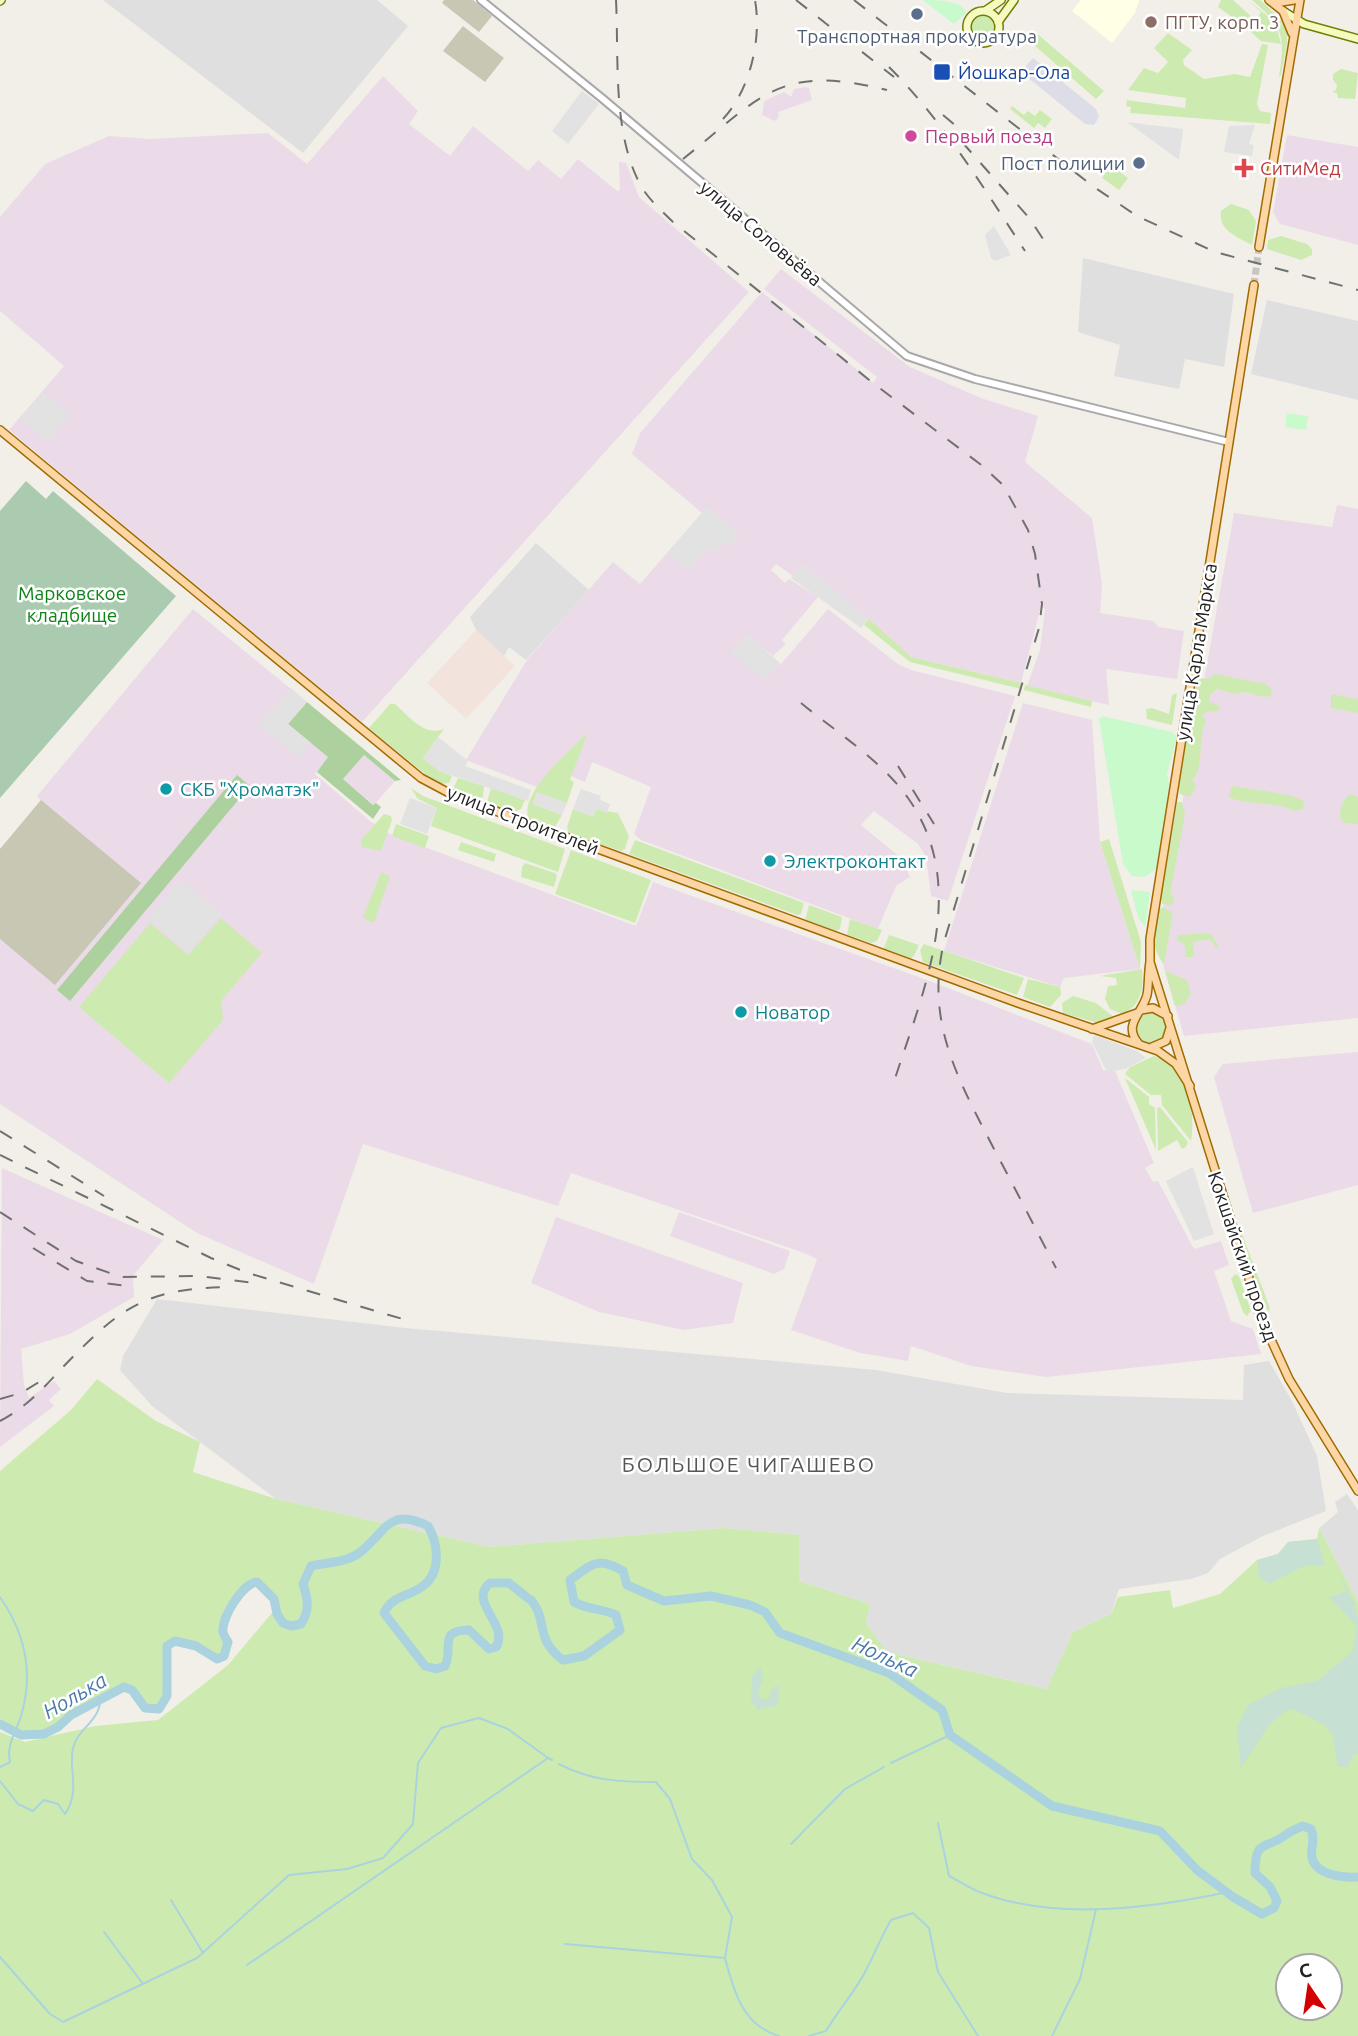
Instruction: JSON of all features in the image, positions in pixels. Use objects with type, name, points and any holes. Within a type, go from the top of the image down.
[{"type":"main road","points":[[1001,0],[985,11],[973,15],[967,23],[967,33],[974,41],[983,44],[995,38],[999,31],[998,22],[1014,0]]},
{"type":"main road","points":[[1270,1],[1282,4],[1294,0]]},
{"type":"main road","points":[[1259,247],[1300,0]]},
{"type":"main road","points":[[1270,1],[1296,21],[1358,38]]},
{"type":"main road","points":[[985,11],[998,22]]},
{"type":"main road","points":[[1283,11],[1292,28],[1293,41]]},
{"type":"main road","name":"улица Карла Маркса","points":[[1169,1020],[1150,962],[1150,939],[1254,285]]},
{"type":"main road","name":"улица Строителей","points":[[0,430],[421,778],[451,794],[530,824],[1139,1045]]},
{"type":"main road","points":[[1150,962],[1146,997],[1132,1030],[1139,1045],[1172,1059],[1190,1086]]},
{"type":"main road","points":[[1092,1029],[1153,1007],[1169,1020],[1166,1041],[1149,1048]]},
{"type":"main road","name":"Кокшайский проезд","points":[[1169,1020],[1262,1320],[1289,1379],[1358,1491]]},
{"type":"street","name":"улица Соловьёва","points":[[481,0],[603,99],[907,356],[975,379],[1229,442]]},
{"type":"shaded area","points":[[103,0],[377,0],[408,26],[303,153]]},
{"type":"shaded area","points":[[444,0],[473,0],[492,16],[479,32],[442,3]]},
{"type":"shaded area","points":[[1081,0],[1139,0],[1135,13],[1112,43],[1072,11]]},
{"type":"shaded area","points":[[463,26],[504,58],[485,82],[443,51]]},
{"type":"shaded area","points":[[1033,58],[1096,109],[1099,117],[1094,125],[1085,124],[1021,72]]},
{"type":"shaded area","points":[[383,76],[418,111],[409,124],[450,156],[473,126],[528,171],[538,160],[561,179],[578,159],[617,191],[620,190],[619,162],[626,163],[639,197],[749,292],[362,722],[9,430],[64,366],[0,311],[0,217],[45,164],[109,136],[150,139],[268,133],[307,164]]},
{"type":"shaded area","points":[[809,88],[812,100],[778,112],[779,117],[775,121],[762,115],[764,101],[784,92],[791,97],[794,89]]},
{"type":"shaded area","points":[[582,91],[599,104],[568,144],[552,131]]},
{"type":"shaded area","points":[[1127,122],[1183,129],[1179,160]]},
{"type":"shaded area","points":[[1255,125],[1249,144],[1254,145],[1252,156],[1224,152],[1229,126]]},
{"type":"shaded area","points":[[1287,135],[1358,147],[1358,245],[1280,224],[1273,212]]},
{"type":"shaded area","points":[[994,226],[1011,255],[995,261],[991,258],[985,235]]},
{"type":"shaded area","points":[[1083,258],[1234,294],[1224,367],[1185,359],[1179,389],[1114,376],[1120,345],[1078,332]]},
{"type":"shaded area","points":[[781,269],[910,367],[981,398],[1038,416],[1025,462],[1092,518],[1102,584],[1100,613],[1153,621],[1159,627],[1184,631],[1177,679],[1106,669],[1109,705],[1027,686],[1040,650],[1045,609],[1041,606],[1021,683],[911,657],[803,565],[793,576],[776,564],[771,570],[785,583],[789,579],[818,597],[782,640],[786,644],[773,656],[747,635],[732,652],[763,679],[781,664],[828,609],[898,664],[911,670],[1015,696],[948,901],[931,896],[926,857],[918,844],[874,811],[861,825],[901,858],[910,877],[896,886],[878,929],[641,840],[634,834],[651,787],[592,762],[585,782],[571,776],[586,734],[537,787],[466,760],[527,660],[613,562],[640,584],[702,513],[632,454],[640,433],[762,292],[873,383],[877,377],[764,289]]},
{"type":"shaded area","points":[[1267,300],[1358,321],[1358,400],[1251,374]]},
{"type":"shaded area","points":[[43,392],[70,415],[47,442],[20,418]]},
{"type":"shaded area","points":[[1337,505],[1358,509],[1358,1018],[1184,1036],[1157,944],[1234,513],[1332,527]]},
{"type":"shaded area","points":[[707,507],[739,533],[729,546],[724,542],[715,553],[707,548],[689,571],[667,553]]},
{"type":"shaded area","points":[[536,543],[589,590],[526,660],[509,647],[504,656],[476,630],[470,617]]},
{"type":"shaded area","points":[[803,565],[869,619],[861,628],[791,578]]},
{"type":"shaded area","points":[[193,609],[307,702],[288,724],[329,757],[315,774],[370,821],[390,834],[636,926],[653,882],[927,980],[1092,1044],[1103,1070],[1115,1071],[1154,1163],[1145,1168],[1153,1182],[1158,1181],[1194,1249],[1221,1241],[1229,1265],[1214,1271],[1231,1321],[1253,1329],[1261,1354],[1046,1377],[971,1366],[911,1346],[908,1361],[860,1353],[791,1330],[817,1259],[804,1253],[571,1173],[558,1206],[363,1144],[314,1284],[197,1233],[0,1104],[0,849],[41,800],[37,796]]},
{"type":"shaded area","points":[[476,630],[515,666],[466,719],[427,683]]},
{"type":"shaded area","points":[[747,634],[781,664],[763,679],[731,652]]},
{"type":"shaded area","points":[[291,688],[307,702],[288,724],[311,743],[299,758],[259,725]]},
{"type":"shaded area","points":[[1023,703],[1092,720],[1100,842],[1140,969],[1064,978],[1060,987],[944,951]]},
{"type":"shaded area","points":[[438,737],[468,761],[465,766],[531,790],[528,801],[439,771],[423,758]]},
{"type":"shaded area","points":[[364,755],[395,781],[374,805],[343,779]]},
{"type":"shaded area","points":[[581,789],[601,796],[600,800],[610,804],[607,813],[596,809],[593,817],[573,809]]},
{"type":"shaded area","points":[[537,792],[567,803],[562,815],[533,804]]},
{"type":"shaded area","points":[[410,798],[437,808],[427,834],[400,824]]},
{"type":"shaded area","points":[[41,800],[141,883],[55,985],[0,939],[0,849]]},
{"type":"shaded area","points":[[181,880],[222,914],[188,953],[148,918]]},
{"type":"shaded area","points":[[1094,1035],[1137,1051],[1146,1058],[1125,1069],[1107,1072],[1092,1042]]},
{"type":"shaded area","points":[[1358,1052],[1358,1185],[1253,1213],[1214,1077],[1223,1064]]},
{"type":"shaded area","points":[[1193,1167],[1214,1234],[1194,1241],[1166,1181]]},
{"type":"shaded area","points":[[2,1168],[163,1240],[133,1276],[134,1297],[70,1334],[21,1349],[24,1385],[29,1398],[54,1381],[61,1389],[49,1400],[54,1406],[0,1447]]},
{"type":"shaded area","points":[[679,1212],[790,1251],[784,1269],[774,1274],[670,1236]]},
{"type":"shaded area","points":[[556,1217],[743,1283],[733,1323],[684,1330],[599,1312],[531,1283]]},
{"type":"shaded area","points":[[157,1299],[405,1328],[876,1370],[1007,1393],[1243,1400],[1244,1365],[1269,1361],[1292,1401],[1317,1456],[1326,1511],[1263,1536],[1220,1559],[1208,1573],[1191,1579],[1119,1589],[1111,1614],[1073,1632],[1048,1689],[887,1652],[866,1623],[870,1604],[799,1581],[799,1535],[724,1528],[489,1547],[276,1499],[152,1406],[120,1370],[123,1356]]},
{"type":"shaded area","points":[[1347,1494],[1358,1510],[1358,1602],[1319,1528],[1338,1512],[1335,1502]]},
{"type":"shaded area","points":[[1317,1539],[1325,1566],[1306,1565],[1269,1584],[1259,1577],[1257,1560],[1278,1554],[1288,1542]]},
{"type":"shaded area","points":[[1338,1572],[1355,1604],[1358,1618],[1358,1753],[1353,1756],[1348,1767],[1337,1766],[1333,1735],[1323,1724],[1290,1708],[1269,1725],[1241,1768],[1237,1728],[1248,1705],[1281,1688],[1317,1681],[1352,1652],[1357,1626],[1329,1597],[1346,1591]]},
{"type":"shaded area","points":[[761,1667],[763,1680],[758,1693],[761,1699],[768,1699],[773,1687],[779,1686],[778,1705],[758,1710],[751,1701],[752,1675]]},
{"type":"green space","points":[[923,0],[955,3],[966,13],[954,24]]},
{"type":"green space","points":[[1221,0],[1233,0],[1253,18],[1243,25],[1218,7]]},
{"type":"green space","points":[[1248,0],[1275,22],[1281,44],[1261,41],[1249,30],[1261,12]]},
{"type":"green space","points":[[1252,0],[1260,0],[1271,10],[1287,32],[1279,77],[1282,51],[1280,33],[1271,18]]},
{"type":"green space","points":[[983,15],[992,18],[995,27],[992,36],[983,39],[974,36],[971,27],[974,18]]},
{"type":"green space","points":[[1034,31],[1104,91],[1096,99],[1027,39]]},
{"type":"green space","points":[[1168,33],[1192,50],[1183,60],[1184,65],[1204,79],[1235,74],[1250,77],[1262,44],[1268,45],[1257,104],[1260,111],[1271,113],[1270,124],[1130,113],[1131,107],[1126,106],[1127,100],[1185,108],[1186,98],[1128,90],[1144,68],[1158,73],[1168,62],[1154,48]]},
{"type":"green space","points":[[1341,69],[1358,73],[1355,99],[1338,98],[1337,93],[1332,92],[1337,85],[1333,74]]},
{"type":"green space","points":[[1012,106],[1024,115],[1028,111],[1035,116],[1040,110],[1052,119],[1045,128],[1038,123],[1034,128],[1010,109]]},
{"type":"green space","points":[[1111,165],[1128,178],[1119,190],[1102,178]]},
{"type":"green space","points":[[1231,204],[1249,210],[1256,221],[1252,245],[1230,232],[1223,224],[1221,211]]},
{"type":"green space","points":[[1281,236],[1307,244],[1312,249],[1312,255],[1301,260],[1267,249],[1268,240]]},
{"type":"green space","points":[[1287,413],[1308,416],[1306,430],[1285,427]]},
{"type":"green space","name":"Марковское кладбище","points":[[26,481],[46,499],[53,491],[176,596],[0,798],[0,511]]},
{"type":"green space","points":[[869,619],[911,657],[1021,683],[1021,689],[910,662],[864,625]]},
{"type":"green space","points":[[1196,674],[1199,678],[1208,679],[1215,674],[1266,684],[1272,689],[1271,696],[1266,697],[1243,692],[1234,694],[1217,689],[1210,695],[1209,702],[1220,706],[1217,712],[1208,711],[1202,716],[1206,721],[1199,766],[1193,780],[1196,787],[1190,797],[1180,794],[1179,787]]},
{"type":"green space","points":[[1025,685],[1092,701],[1091,707],[1024,690]]},
{"type":"green space","points":[[1177,693],[1172,725],[1147,719],[1146,709],[1152,708],[1169,714],[1172,695]]},
{"type":"green space","points":[[1331,694],[1358,699],[1358,713],[1331,708]]},
{"type":"green space","points":[[307,702],[401,780],[395,781],[364,755],[343,779],[373,805],[376,803],[381,807],[373,819],[317,772],[328,757],[288,724]]},
{"type":"green space","points":[[390,704],[395,704],[423,728],[437,731],[444,729],[423,758],[439,771],[452,776],[449,783],[440,784],[430,778],[369,728]]},
{"type":"green space","points":[[1102,716],[1172,732],[1177,737],[1167,774],[1169,784],[1157,865],[1155,870],[1144,877],[1132,876],[1123,864],[1099,719]]},
{"type":"green space","points":[[588,732],[570,780],[574,782],[567,803],[537,793],[533,804],[562,815],[555,827],[528,817],[528,807],[539,783]]},
{"type":"green space","points":[[237,775],[250,786],[70,1001],[57,990]]},
{"type":"green space","points":[[458,778],[484,786],[483,797],[479,800],[455,791]]},
{"type":"green space","points":[[1232,786],[1283,794],[1305,803],[1303,809],[1293,811],[1280,806],[1244,802],[1229,797]]},
{"type":"green space","points":[[411,788],[423,796],[565,849],[558,872],[431,826],[437,808],[418,799]]},
{"type":"green space","points":[[491,788],[525,800],[521,809],[514,812],[487,802]]},
{"type":"green space","points":[[1349,794],[1358,797],[1358,824],[1344,823],[1340,818],[1341,805]]},
{"type":"green space","points":[[1177,802],[1182,802],[1185,814],[1171,889],[1171,895],[1175,898],[1172,905],[1162,904],[1161,897]]},
{"type":"green space","points":[[573,809],[593,817],[596,809],[618,813],[629,836],[625,849],[621,851],[569,833],[567,827]]},
{"type":"green space","points":[[384,814],[391,816],[392,820],[381,851],[362,847],[361,840]]},
{"type":"green space","points":[[396,824],[429,836],[425,848],[392,836]]},
{"type":"green space","points":[[1109,839],[1141,942],[1140,969],[1100,842]]},
{"type":"green space","points":[[635,840],[804,903],[801,914],[797,915],[629,854]]},
{"type":"green space","points":[[461,842],[496,854],[494,862],[458,850]]},
{"type":"green space","points":[[571,850],[651,880],[635,923],[555,894]]},
{"type":"green space","points":[[525,863],[555,873],[557,876],[554,887],[521,877]]},
{"type":"green space","points":[[381,872],[390,877],[374,922],[370,922],[363,917]]},
{"type":"green space","points":[[1131,890],[1150,892],[1145,927],[1138,917]]},
{"type":"green space","points":[[809,905],[842,917],[840,929],[836,931],[805,920]]},
{"type":"green space","points":[[1164,907],[1173,914],[1164,964],[1156,951],[1154,938],[1158,909]]},
{"type":"green space","points":[[221,918],[262,953],[221,1001],[223,1020],[169,1083],[79,1007],[150,923],[188,955]]},
{"type":"green space","points":[[850,919],[882,930],[877,941],[871,943],[847,935]]},
{"type":"green space","points":[[1210,933],[1219,946],[1216,948],[1210,939],[1193,942],[1194,957],[1186,957],[1185,946],[1177,939],[1178,935]]},
{"type":"green space","points":[[889,935],[919,945],[914,956],[909,959],[883,950]]},
{"type":"green space","points":[[924,944],[1024,978],[1017,995],[923,962],[920,950]]},
{"type":"green space","points":[[1142,969],[1142,989],[1133,1006],[1122,1014],[1110,1009],[1105,999],[1108,986],[1117,985],[1116,978],[1100,976]]},
{"type":"green space","points":[[1165,971],[1187,980],[1191,994],[1184,1004],[1175,1006]]},
{"type":"green space","points":[[1028,979],[1060,987],[1061,995],[1050,1007],[1023,997]]},
{"type":"green space","points":[[1073,996],[1096,1003],[1115,1018],[1098,1023],[1063,1013],[1062,1003]]},
{"type":"green space","points":[[1151,1013],[1162,1017],[1166,1028],[1162,1039],[1151,1043],[1140,1039],[1136,1028],[1140,1017]]},
{"type":"green space","points":[[1154,1056],[1166,1060],[1182,1078],[1192,1116],[1191,1141],[1162,1105],[1161,1095],[1151,1095],[1125,1074],[1130,1067]]},
{"type":"green space","points":[[1125,1078],[1149,1097],[1149,1104],[1155,1108],[1156,1150]]},
{"type":"green space","points":[[1160,1107],[1188,1142],[1186,1147],[1182,1149],[1177,1140],[1158,1151],[1157,1108]]},
{"type":"green space","points":[[1239,1226],[1270,1308],[1268,1312],[1237,1229]]},
{"type":"green space","points":[[1235,1274],[1239,1276],[1251,1311],[1247,1316],[1231,1279]]},
{"type":"green space","points":[[97,1379],[156,1421],[200,1442],[193,1472],[276,1499],[489,1547],[724,1528],[799,1535],[799,1581],[870,1604],[866,1623],[887,1652],[1047,1689],[1073,1632],[1111,1614],[1118,1597],[1170,1590],[1173,1608],[1220,1594],[1257,1560],[1278,1554],[1288,1542],[1317,1539],[1319,1528],[1358,1602],[1358,2036],[0,2036],[0,1732],[25,1742],[95,1726],[158,1720],[228,1665],[276,1608],[267,1589],[257,1582],[251,1584],[234,1602],[223,1626],[228,1642],[224,1656],[217,1659],[196,1646],[175,1641],[167,1646],[167,1696],[159,1709],[145,1708],[132,1690],[124,1687],[45,1732],[20,1734],[0,1724],[0,1471],[71,1410]]},
{"type":"waterway","name":"Нолька","points":[[0,1724],[21,1735],[44,1734],[58,1727],[71,1715],[124,1687],[132,1690],[145,1708],[159,1709],[167,1696],[167,1646],[175,1641],[196,1646],[217,1659],[224,1656],[228,1642],[223,1632],[226,1618],[234,1602],[246,1588],[257,1582],[274,1599],[277,1614],[283,1623],[291,1626],[301,1624],[307,1604],[303,1584],[311,1566],[345,1560],[357,1554],[397,1520],[405,1519],[428,1526],[436,1549],[436,1565],[429,1580],[418,1590],[392,1603],[384,1613],[425,1666],[436,1669],[445,1666],[448,1641],[453,1633],[459,1631],[469,1630],[489,1649],[496,1647],[498,1630],[483,1598],[484,1590],[490,1583],[509,1583],[529,1599]]},
{"type":"waterway","name":"Нолька","points":[[531,1600],[539,1614],[548,1644],[563,1660],[584,1656],[620,1630],[616,1615],[574,1602],[570,1580],[595,1564],[614,1566],[623,1571],[627,1585],[664,1601],[711,1596],[750,1605],[765,1612],[780,1633],[889,1673],[942,1710],[950,1735],[1052,1806],[1160,1831],[1197,1870],[1233,1897],[1262,1914],[1274,1908],[1277,1901],[1270,1887],[1255,1873],[1257,1854],[1262,1847],[1300,1827],[1311,1829],[1312,1858],[1319,1868],[1338,1876],[1358,1877]]},
{"type":"waterway","points":[[0,1597],[16,1625],[27,1669],[25,1700],[10,1744],[10,1762],[0,1767]]},
{"type":"waterway","points":[[0,1781],[18,1804],[33,1811],[44,1800],[58,1804],[65,1814],[73,1789],[73,1748],[79,1735],[96,1714],[100,1701]]},
{"type":"waterway","points":[[0,1957],[50,2014],[63,2022],[197,1958],[289,1875],[347,1869],[383,1858],[413,1824],[418,1763],[441,1728],[479,1718],[508,1729],[548,1758]]},
{"type":"waterway","points":[[891,1763],[950,1735]]},
{"type":"waterway","points":[[247,1965],[548,1758],[552,1760]]},
{"type":"waterway","points":[[559,1764],[583,1774],[606,1779],[656,1782],[670,1799],[692,1859],[712,1880],[732,1917],[725,1958]]},
{"type":"waterway","points":[[791,1844],[845,1789],[884,1767]]},
{"type":"waterway","points":[[938,1823],[949,1876],[978,1891],[1011,1902],[1041,1907],[1104,1909],[1168,1903],[1228,1892]]},
{"type":"waterway","points":[[171,1900],[203,1953]]},
{"type":"waterway","points":[[1052,2036],[1080,1979],[1096,1909]]},
{"type":"waterway","points":[[809,2036],[826,2031],[862,1978],[891,1920],[913,1913],[929,1928],[938,1972],[978,2036]]},
{"type":"waterway","points":[[104,1932],[143,1984]]},
{"type":"waterway","points":[[565,1944],[725,1958],[736,1994],[748,2015],[766,2031],[779,2036]]},
{"type":"tunnel","points":[[1254,285],[1259,247]]},
{"type":"railway","points":[[616,0],[621,119],[632,165],[648,196],[673,222],[873,383],[980,464],[1003,485],[1028,530],[1035,554],[1042,604],[1039,628],[944,942],[939,971],[939,998],[942,1024],[957,1074],[1056,1268]]},
{"type":"railway","points":[[723,119],[740,94],[752,63],[757,31],[755,0]]},
{"type":"railway","points":[[796,0],[894,77]]},
{"type":"railway","points":[[854,0],[1094,187],[1137,216],[1215,252],[1358,290]]},
{"type":"railway","points":[[889,67],[945,132],[1025,251]]},
{"type":"railway","points":[[683,159],[754,102],[796,83],[850,83],[887,90]]},
{"type":"railway","points":[[943,115],[975,142]]},
{"type":"railway","points":[[962,142],[1030,219],[1043,239]]},
{"type":"railway","points":[[801,703],[872,759],[897,784],[927,833],[937,869],[939,905],[935,942],[927,979],[892,1088]]},
{"type":"railway","points":[[898,766],[934,824]]},
{"type":"railway","points":[[0,1131],[104,1196]]},
{"type":"railway","points":[[0,1155],[211,1258],[248,1273],[406,1320]]},
{"type":"railway","points":[[0,1212],[76,1261],[121,1277],[199,1276],[255,1283]]},
{"type":"railway","points":[[33,1248],[87,1281],[135,1287]]},
{"type":"railway","points":[[0,1421],[33,1398],[101,1330],[136,1305],[177,1292],[233,1287]]},
{"type":"railway","points":[[0,1399],[21,1393],[44,1379]]},
{"type":"place","name":"Транспортная прокуратура","points":[[917,14]]},
{"type":"place","name":"ПГТУ, корп. 3","points":[[1151,22]]},
{"type":"place","name":"Йошкар-Ола","points":[[942,72]]},
{"type":"place","name":"Первый поезд","points":[[911,136]]},
{"type":"place","name":"Пост полиции","points":[[1139,163]]},
{"type":"place","name":"СитиМед","points":[[1244,168]]},
{"type":"place","name":"СКБ \"Хроматэк\"","points":[[166,789]]},
{"type":"place","name":"Электроконтакт","points":[[770,861]]},
{"type":"place","name":"Новатор","points":[[741,1012]]},
{"type":"district","name":"БОЛЬШОЕ ЧИГАШЕВО","points":[[749,1465]]}]
